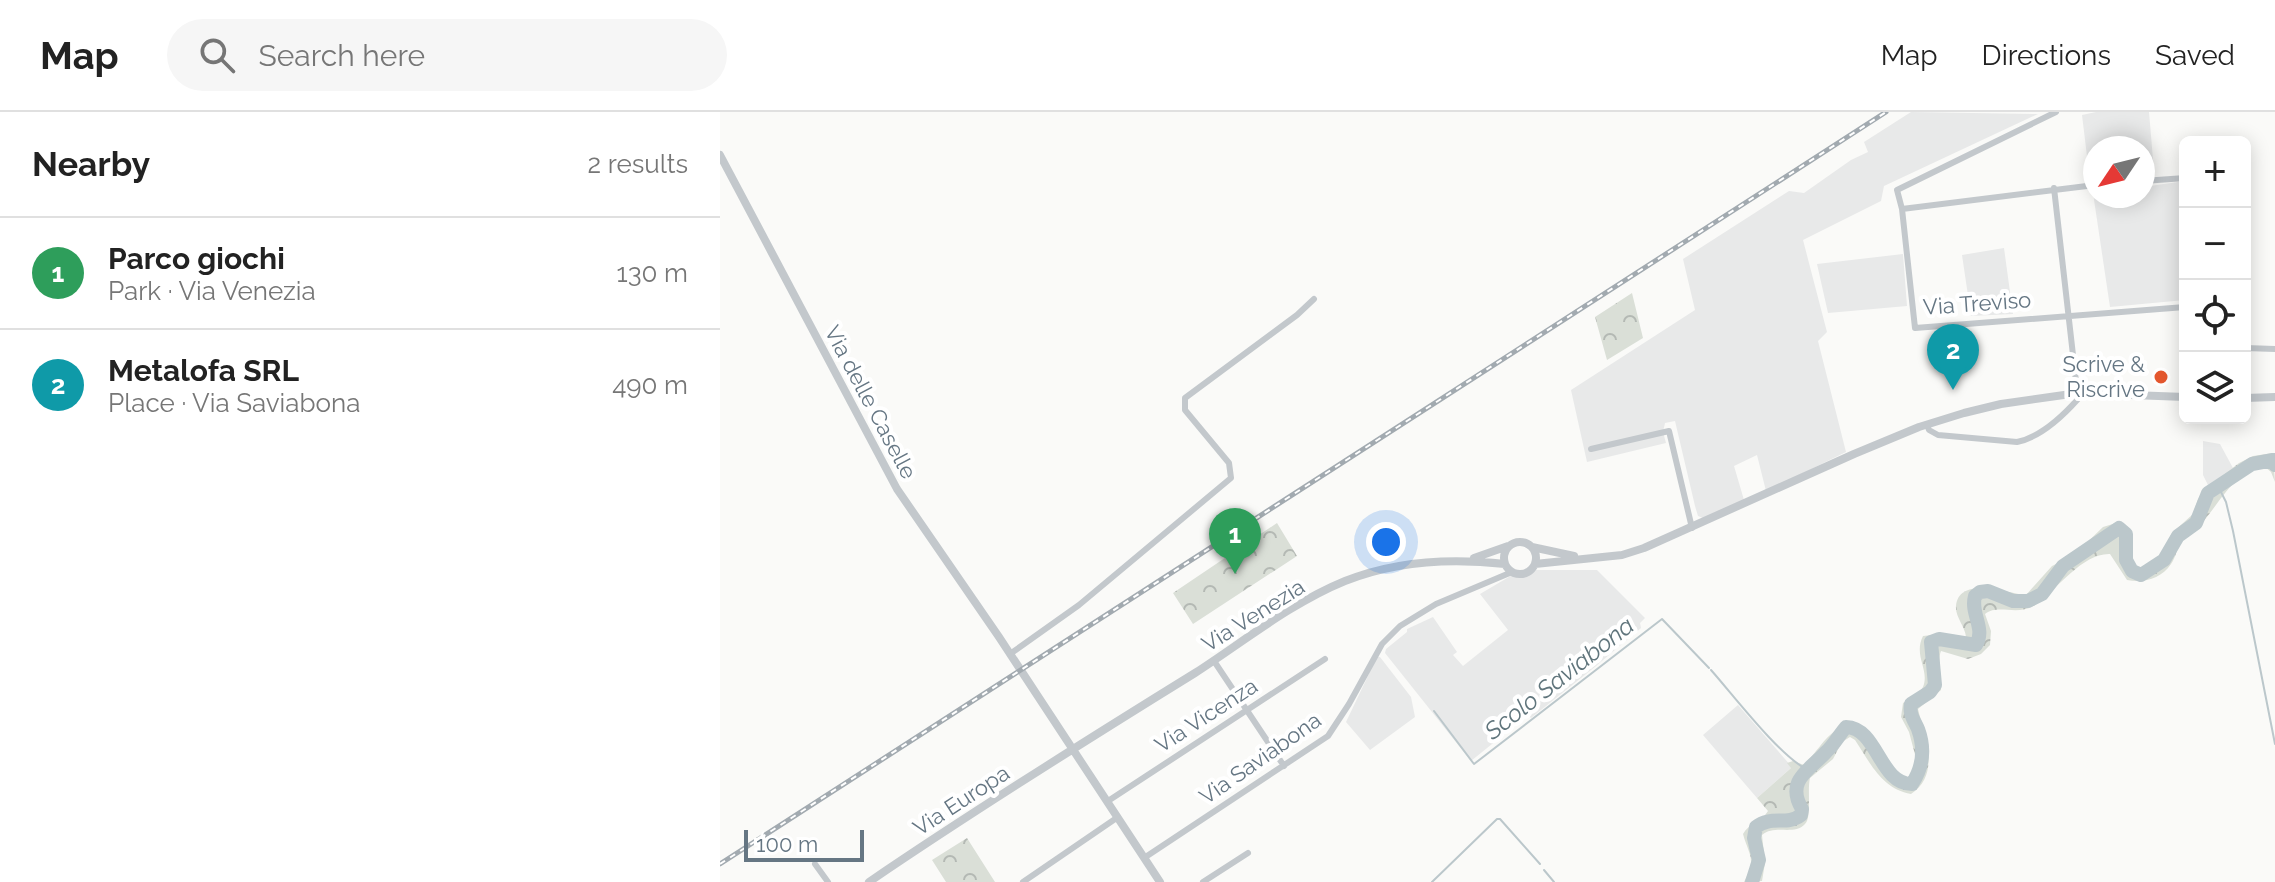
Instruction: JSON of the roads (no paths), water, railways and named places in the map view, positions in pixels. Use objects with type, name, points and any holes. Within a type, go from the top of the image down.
[{"type":"street","points":[[2056,112],[1897,190],[1902,209],[2083,186]]},
{"type":"street","name":"Via delle Caselle","points":[[720,155],[880,462],[1144,858]]},
{"type":"street","points":[[2155,180],[2179,178]]},
{"type":"street","points":[[1927,425],[1938,435],[1990,441],[2027,440],[2067,411],[2078,399],[2054,188]]},
{"type":"street","name":"Via Treviso","points":[[1902,209],[1915,328],[2068,314]]},
{"type":"street","points":[[1010,654],[1079,605],[1231,478],[1229,463],[1185,410],[1185,398],[1314,299]]},
{"type":"street","points":[[2068,314],[2179,307]]},
{"type":"street","points":[[2251,348],[2275,349]]},
{"type":"street","points":[[1508,568],[1504,555],[1508,546],[1523,541],[1582,558],[1633,552],[1854,454],[1927,425],[2001,404],[2078,393],[2179,397]]},
{"type":"street","points":[[2251,398],[2275,397]]},
{"type":"street","points":[[1591,449],[1669,431],[1692,528]]},
{"type":"street","name":"Via Venezia","points":[[1073,748],[1299,606],[1344,582],[1387,568],[1470,560],[1508,546]]},
{"type":"street","points":[[1532,546],[1536,553],[1535,564]]},
{"type":"street","name":"Via Saviabona","points":[[1144,858],[1328,736],[1382,644],[1400,626],[1508,568],[1527,573],[1535,564],[1582,558]]},
{"type":"street","name":"Via Venezia","points":[[1470,560],[1508,568]]},
{"type":"street","name":"Via Vicenza","points":[[1108,801],[1325,659]]},
{"type":"street","points":[[1214,661],[1284,766]]},
{"type":"street","name":"Via Europa","points":[[869,882],[1073,748]]},
{"type":"street","points":[[1023,882],[1118,817]]},
{"type":"street","points":[[1203,882],[1248,853]]},
{"type":"street","points":[[1144,858],[1160,882]]},
{"type":"street","points":[[815,864],[828,882]]},
{"type":"waterway","points":[[1752,882],[1759,860],[1754,838],[1756,827],[1801,815],[1796,790],[1798,783],[1846,727],[1865,736],[1892,775],[1901,782],[1912,784],[1919,771],[1922,750],[1911,704],[1935,685],[1931,642],[1939,639],[1976,645],[1979,627],[1974,603],[1975,596],[1980,592],[1988,591],[2013,601],[2028,601],[2042,594],[2063,566],[2119,528],[2126,534],[2126,560],[2132,571],[2141,575],[2164,560],[2178,536],[2196,523],[2208,493],[2252,464],[2273,460],[2275,465]]},
{"type":"waterway","points":[[2218,486],[2226,502],[2233,531],[2275,744]]},
{"type":"waterway","name":"Scolo Saviabona","points":[[1434,711],[1474,764],[1662,619],[1709,668]]},
{"type":"waterway","name":"Scolo Saviabona","points":[[1711,670],[1770,738],[1806,769]]},
{"type":"waterway","points":[[1432,882],[1497,819],[1540,864]]},
{"type":"waterway","points":[[1544,870],[1554,882]]},
{"type":"railway","points":[[720,864],[1886,112]]},
{"type":"place","name":"Scrive & Riscrive","points":[[2161,377]]},
{"type":"place","name":"Metalofa SRL","points":[[1953,390]]},
{"type":"place","name":"Parco giochi","points":[[1235,574]]}]
